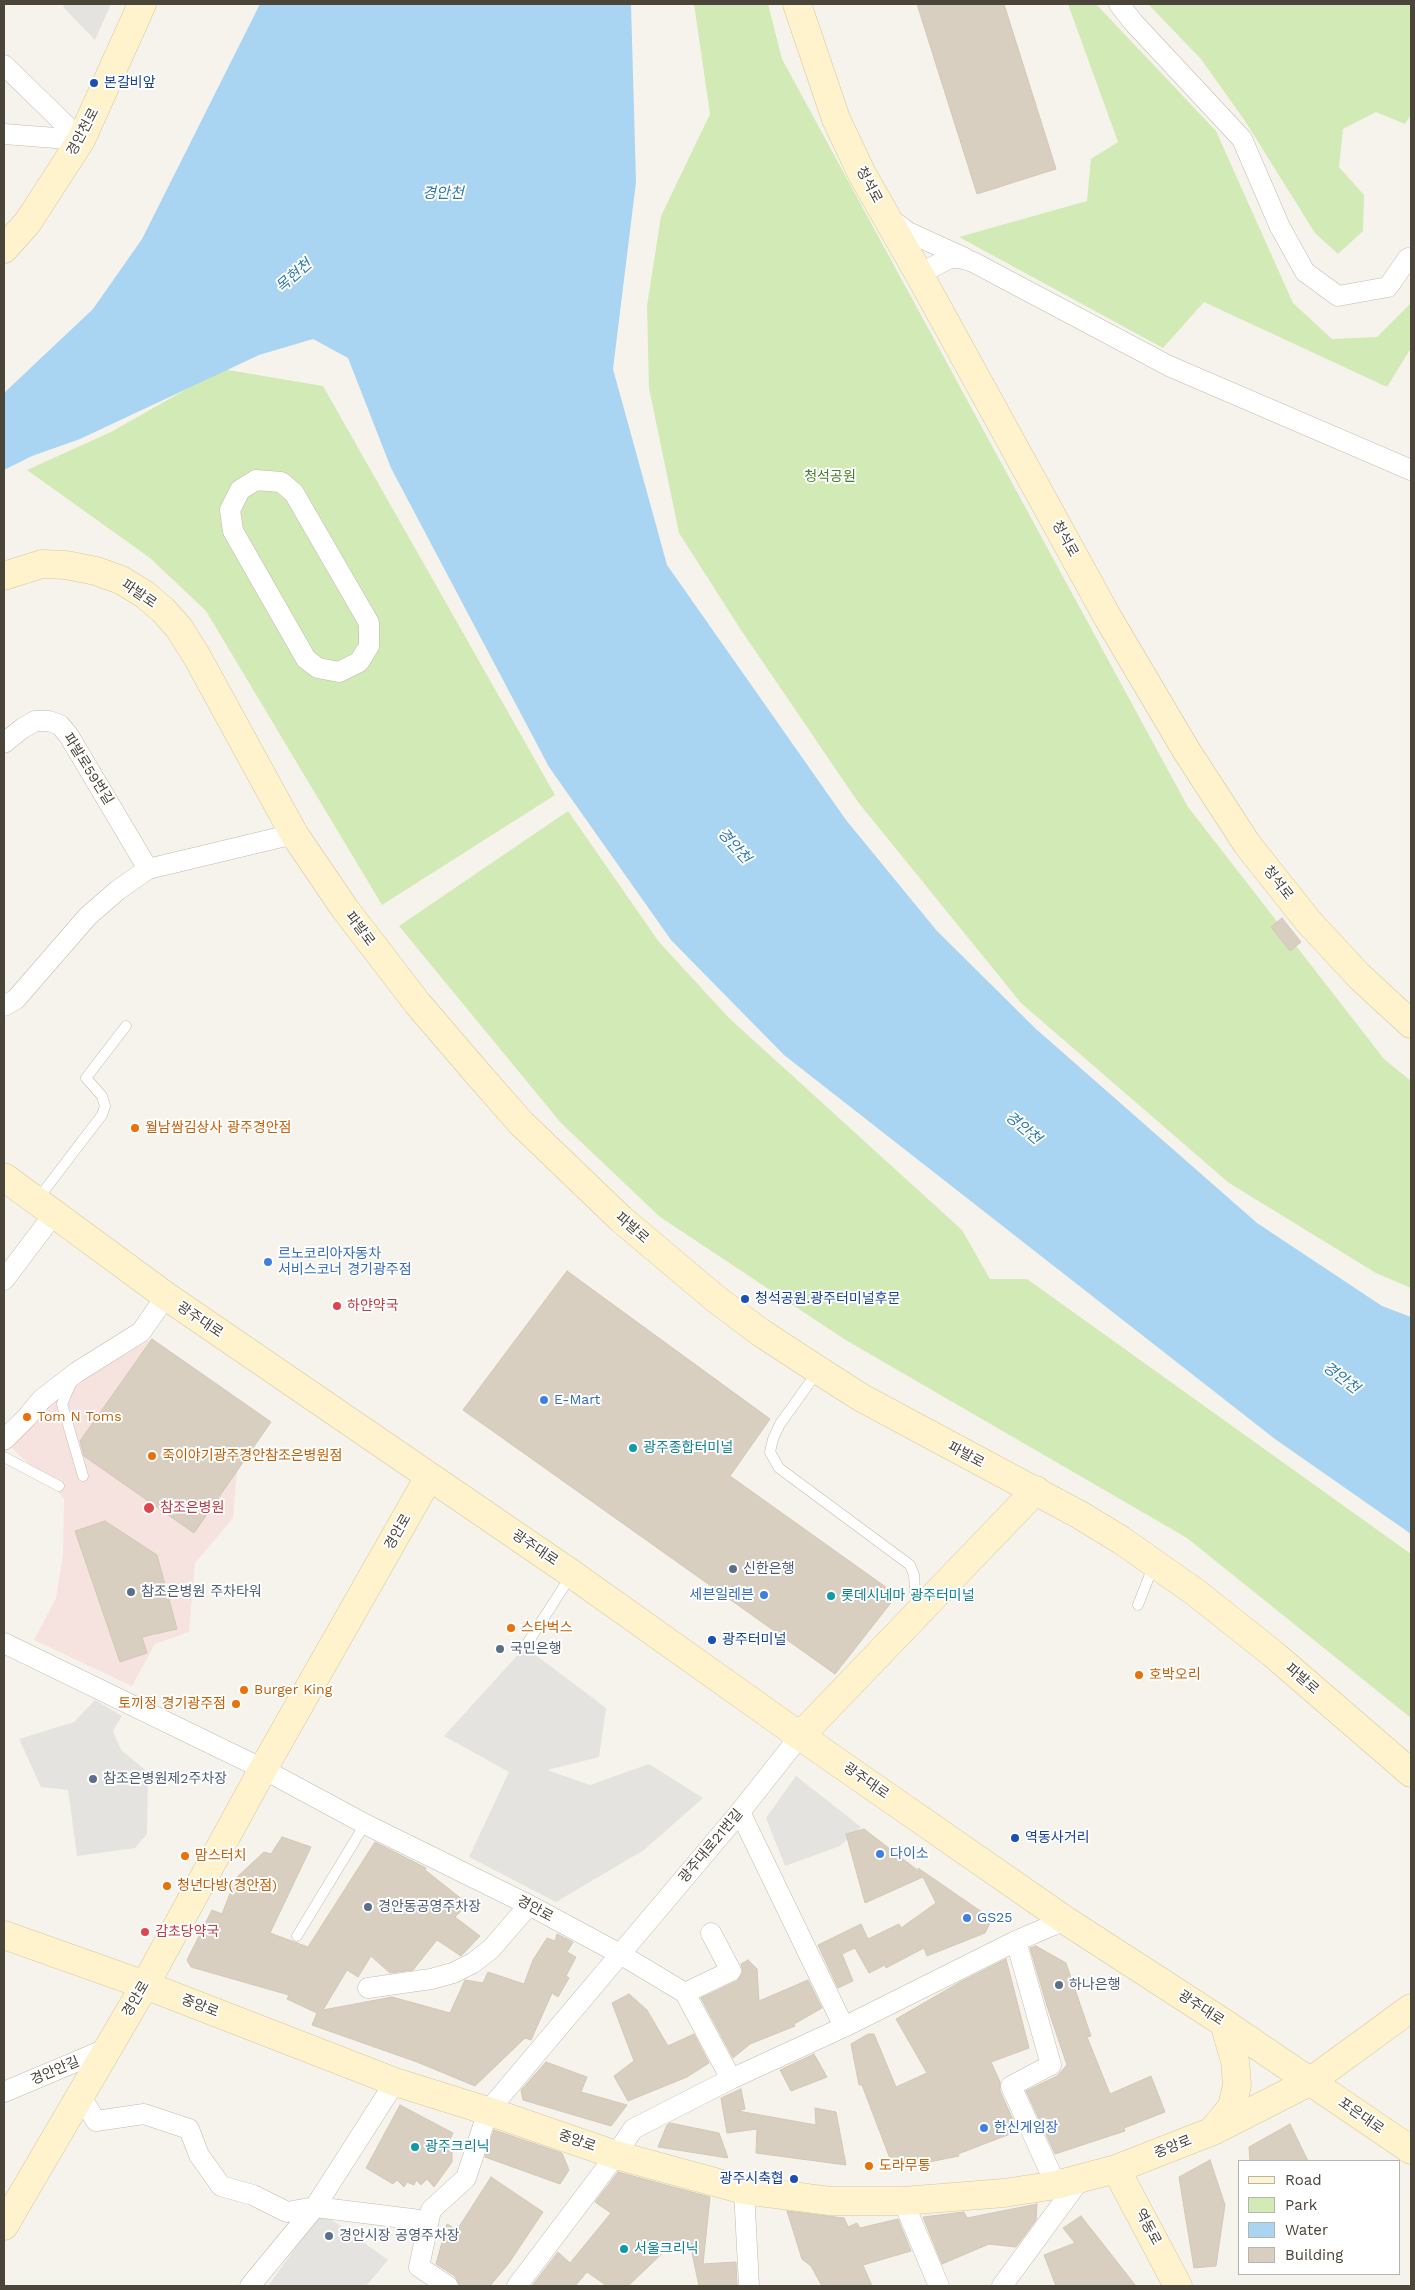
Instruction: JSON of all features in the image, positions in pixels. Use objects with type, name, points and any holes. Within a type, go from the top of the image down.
[{"type":"street","name":"경안천로","points":[[4,249],[28,222],[81,140],[142,4]]},
{"type":"street","name":"청석로","points":[[797,4],[836,119],[862,174],[1108,618],[1186,750],[1247,844],[1308,921],[1359,976],[1411,1024]]},
{"type":"street","points":[[1119,4],[1133,22],[1242,138],[1280,227],[1305,272],[1338,296],[1388,287],[1408,258]]},
{"type":"street","points":[[4,65],[81,140]]},
{"type":"street","points":[[4,134],[81,140]]},
{"type":"street","points":[[885,214],[908,232],[973,262],[1169,366],[1411,470]]},
{"type":"street","points":[[919,274],[950,258],[960,258],[973,262]]},
{"type":"street","points":[[256,480],[281,482],[294,493],[369,623],[369,646],[359,662],[339,672],[318,668],[306,659],[233,531],[230,510],[240,490],[256,480]]},
{"type":"street","name":"파발로","points":[[4,576],[42,564],[66,565],[96,571],[121,580],[144,594],[162,610],[179,628],[196,655],[294,834],[345,909],[418,1004],[521,1124],[621,1219],[716,1299],[760,1332],[818,1370],[862,1398],[971,1458],[1036,1490],[1113,1535],[1154,1563],[1232,1620],[1411,1773]]},
{"type":"street","name":"파발로59번길","points":[[4,744],[23,728],[35,721],[49,721],[60,726],[69,736],[148,869]]},
{"type":"street","points":[[4,1006],[16,999],[88,916],[118,890],[148,869],[294,834]]},
{"type":"street","name":"광주대로","points":[[4,1177],[166,1296],[572,1574],[800,1736],[1065,1920],[1312,2081]]},
{"type":"street","points":[[4,1280],[45,1207]]},
{"type":"street","points":[[4,1440],[42,1399],[77,1372],[141,1332],[166,1296]]},
{"type":"street","name":"경안로","points":[[6,2218],[81,2097],[106,2049],[145,1985],[263,1769],[430,1477]]},
{"type":"street","points":[[800,1736],[1036,1490]]},
{"type":"street","points":[[4,1643],[263,1769]]},
{"type":"street","name":"광주대로21번길","points":[[488,2111],[740,1812],[800,1736]]},
{"type":"street","name":"경안로","points":[[263,1769],[365,1824],[529,1905],[620,1954]]},
{"type":"street","points":[[740,1812],[844,2027]]},
{"type":"street","points":[[368,1988],[431,1979],[453,1973],[473,1963],[491,1950],[529,1905]]},
{"type":"street","points":[[616,2155],[633,2129],[731,2079],[844,2027],[1016,1941],[1065,1920]]},
{"type":"street","points":[[685,1994],[731,1971],[711,1933]]},
{"type":"street","name":"중앙로","points":[[4,1935],[145,1985],[394,2082],[488,2111],[616,2155],[744,2190],[830,2201],[903,2201],[1004,2193],[1069,2182],[1116,2169],[1213,2131],[1312,2081],[1411,2008]]},
{"type":"street","points":[[1002,2286],[1069,2182],[1011,2086],[1051,2065],[1016,1941]]},
{"type":"street","points":[[620,1954],[685,1994],[731,2079]]},
{"type":"street","points":[[1213,2131],[1232,2107],[1237,2085],[1235,2061],[1224,2023]]},
{"type":"street","name":"경안안길","points":[[4,2092],[106,2049]]},
{"type":"street","name":"포은대로","points":[[1312,2081],[1365,2120],[1411,2150]]},
{"type":"street","points":[[250,2286],[315,2207],[394,2082]]},
{"type":"street","points":[[81,2097],[96,2121],[144,2114],[189,2129],[199,2155],[221,2186],[253,2195],[287,2212],[315,2207],[428,2221]]},
{"type":"street","points":[[448,2286],[419,2266],[428,2221],[431,2210],[466,2178],[488,2111]]},
{"type":"street","points":[[1365,2120],[1411,2132]]},
{"type":"street","points":[[1365,2120],[1411,2170]]},
{"type":"street","name":"중앙로","points":[[518,2286],[616,2155]]},
{"type":"street","name":"역동로","points":[[1116,2169],[1178,2286]]},
{"type":"street","points":[[744,2190],[749,2286]]},
{"type":"street","points":[[903,2201],[939,2286]]},
{"type":"lane","points":[[45,1207],[102,1115],[105,1106],[102,1096],[86,1078],[126,1026]]},
{"type":"lane","points":[[818,1370],[780,1424],[773,1439],[770,1452],[779,1468],[910,1565],[916,1590],[916,1614]]},
{"type":"lane","points":[[77,1372],[62,1404],[83,1476]]},
{"type":"lane","points":[[4,1457],[59,1486]]},
{"type":"lane","points":[[1138,1605],[1154,1563]]},
{"type":"lane","points":[[525,1647],[572,1574]]},
{"type":"lane","points":[[297,1936],[365,1824]]},
{"type":"shaded area","points":[[66,4],[111,4],[95,40],[63,7]]},
{"type":"shaded area","name":"참조은병원","points":[[152,1339],[271,1422],[237,1470],[233,1518],[195,1563],[189,1632],[155,1644],[132,1686],[34,1640],[56,1598],[63,1555],[64,1498],[11,1447],[45,1401]]},
{"type":"shaded area","points":[[525,1647],[606,1708],[599,1757],[547,1770],[590,1785],[649,1764],[703,1798],[644,1850],[556,1902],[469,1857],[509,1772],[444,1736]]},
{"type":"shaded area","name":"참조은병원제2주차장","points":[[95,1700],[122,1716],[113,1731],[121,1750],[148,1772],[147,1834],[135,1848],[77,1856],[68,1790],[41,1787],[19,1739],[74,1722]]},
{"type":"shaded area","points":[[796,1776],[861,1827],[840,1846],[785,1866],[766,1818]]},
{"type":"shaded area","name":"경안시장 공영주차장","points":[[321,2212],[388,2260],[366,2286],[268,2286]]},
{"type":"green space","name":"청석공원","points":[[694,4],[768,4],[782,59],[1188,807],[1384,1059],[1411,1081],[1411,1288],[1376,1273],[1229,1183],[1021,1003],[858,802],[741,630],[679,533],[649,388],[647,306],[661,216],[710,114]]},
{"type":"green space","points":[[1068,4],[1096,4],[1216,131],[1293,303],[1332,339],[1377,337],[1411,303],[1411,348],[1387,387],[1204,302],[1163,348],[959,237],[1087,201],[1091,159],[1118,142]]},
{"type":"green space","points":[[1148,4],[1411,4],[1411,115],[1405,124],[1376,112],[1343,129],[1339,167],[1364,195],[1363,231],[1338,254],[1315,233],[1245,121],[1201,59]]},
{"type":"green space","points":[[222,369],[323,386],[555,795],[382,905],[206,611],[150,558],[27,470],[111,432]]},
{"type":"green space","points":[[568,811],[659,942],[729,1018],[962,1230],[990,1279],[1027,1279],[1411,1554],[1411,1718],[1187,1538],[844,1339],[660,1217],[561,1123],[399,926]]},
{"type":"water","name":"경안천","points":[[260,4],[631,4],[636,182],[613,369],[667,565],[846,820],[937,931],[1036,1029],[1257,1223],[1382,1306],[1411,1317],[1411,1534],[1275,1439],[784,1055],[671,940],[549,767],[391,468],[348,358],[313,339],[259,355],[80,439],[32,456],[4,470],[4,393],[93,309],[142,239]]},
{"type":"building","points":[[917,4],[1004,4],[1056,169],[977,194]]},
{"type":"building","points":[[1282,918],[1301,942],[1290,951],[1271,927]]},
{"type":"building","name":"광주종합터미널","points":[[567,1271],[770,1419],[730,1476],[897,1595],[835,1674],[463,1410]]},
{"type":"building","name":"참조은병원","points":[[152,1339],[271,1422],[194,1533],[84,1456],[80,1441]]},
{"type":"building","name":"참조은병원 주차타워","points":[[105,1521],[157,1555],[177,1629],[142,1637],[147,1653],[120,1662],[75,1531]]},
{"type":"building","points":[[864,1829],[920,1872],[918,1868],[992,1919],[985,1933],[927,1956],[924,1948],[886,1968],[885,1965],[869,1973],[855,1948],[842,1954],[853,1981],[838,1988],[818,1945],[861,1924],[868,1939],[899,1924],[901,1928],[936,1903],[923,1877],[865,1903],[846,1834]]},
{"type":"building","points":[[282,1837],[311,1847],[270,1933],[308,1947],[375,1842],[426,1868],[425,1870],[468,1904],[455,1917],[480,1936],[461,1956],[437,1940],[413,1970],[390,1973],[371,1956],[358,1977],[347,1970],[323,2010],[392,1997],[450,2013],[465,1980],[483,1983],[488,1972],[524,1984],[533,1960],[547,1938],[555,1941],[557,1934],[573,1942],[567,1952],[576,1957],[566,1976],[569,1978],[558,1997],[552,1993],[531,2040],[525,2038],[475,2086],[417,2062],[312,2025],[317,2013],[287,1999],[289,1995],[191,1967],[187,1960],[212,1910],[222,1914],[236,1878],[264,1852],[271,1854]]},
{"type":"building","points":[[1036,1946],[1066,1963],[1091,2036],[1087,2037],[1110,2094],[1151,2076],[1165,2112],[1124,2128],[1125,2131],[1055,2154],[1026,2091],[1057,2076],[1067,2065],[1030,1948]]},
{"type":"building","points":[[1006,1959],[1029,2048],[991,2062],[1000,2082],[1000,2091],[1018,2131],[958,2154],[959,2156],[894,2169],[862,2085],[859,2085],[851,2044],[868,2034],[874,2034],[896,2087],[927,2073],[896,2019],[962,1981]]},
{"type":"building","points":[[748,1960],[757,1969],[759,2001],[808,1980],[822,2008],[794,2024],[795,2026],[750,2044],[733,2058],[701,1998],[737,1981],[743,1972],[741,1964]]},
{"type":"building","points":[[629,1994],[647,2010],[668,2046],[694,2034],[709,2063],[687,2077],[628,2101],[614,2076],[634,2061],[612,2003]]},
{"type":"building","points":[[814,2054],[827,2077],[791,2091],[780,2070]]},
{"type":"building","points":[[546,2062],[587,2077],[581,2092],[627,2105],[611,2126],[523,2100],[521,2090]]},
{"type":"building","points":[[741,2089],[745,2109],[738,2111],[816,2125],[815,2108],[836,2112],[846,2165],[756,2153],[757,2129],[727,2133],[721,2098]]},
{"type":"building","name":"광주크리닉","points":[[400,2105],[453,2133],[447,2146],[452,2149],[452,2162],[434,2187],[427,2179],[421,2185],[416,2180],[414,2185],[407,2182],[404,2187],[397,2180],[393,2184],[366,2168]]},
{"type":"building","points":[[670,2123],[719,2133],[728,2158],[658,2147],[667,2125]]},
{"type":"building","points":[[1290,2124],[1308,2160],[1250,2160],[1249,2147]]},
{"type":"building","points":[[494,2130],[562,2153],[569,2170],[560,2184],[485,2157]]},
{"type":"building","points":[[1210,2160],[1225,2205],[1216,2266],[1194,2268],[1179,2177]]},
{"type":"building","points":[[618,2172],[710,2197],[703,2264],[736,2262],[737,2286],[699,2286],[691,2248],[672,2244],[628,2286],[607,2286],[587,2272],[575,2286],[532,2286],[558,2252],[570,2263],[611,2213],[595,2202]]},
{"type":"building","points":[[491,2177],[543,2212],[509,2263],[490,2286],[460,2286],[455,2276],[436,2264],[447,2224],[457,2230]]},
{"type":"building","points":[[1037,2204],[1036,2220],[1016,2247],[989,2244],[942,2264],[923,2217],[964,2212],[967,2218]]},
{"type":"building","points":[[787,2211],[844,2218],[848,2227],[857,2223],[860,2228],[898,2219],[911,2251],[863,2265],[872,2286],[822,2286],[811,2266],[802,2259]]},
{"type":"building","points":[[1081,2216],[1136,2286],[1056,2286],[1044,2255],[1075,2243],[1063,2228]]},
{"type":"place","name":"본갈비앞","points":[[94,83]]},
{"type":"place","name":"월남쌈김상사 광주경안점","points":[[135,1128]]},
{"type":"place","name":"르노코리아자동차 서비스코너 경기광주점","points":[[268,1262]]},
{"type":"place","name":"청석공원.광주터미널후문","points":[[745,1299]]},
{"type":"place","name":"하얀약국","points":[[337,1306]]},
{"type":"place","name":"E-Mart","points":[[544,1400]]},
{"type":"place","name":"Tom N Toms","points":[[27,1417]]},
{"type":"place","name":"광주종합터미널","points":[[633,1448]]},
{"type":"place","name":"죽이야기광주경안참조은병원점","points":[[152,1456]]},
{"type":"place","name":"참조은병원","points":[[149,1508]]},
{"type":"place","name":"신한은행","points":[[733,1569]]},
{"type":"place","name":"참조은병원 주차타워","points":[[131,1592]]},
{"type":"place","name":"세븐일레븐","points":[[764,1595]]},
{"type":"place","name":"롯데시네마 광주터미널","points":[[831,1596]]},
{"type":"place","name":"스타벅스","points":[[511,1628]]},
{"type":"place","name":"광주터미널","points":[[712,1640]]},
{"type":"place","name":"국민은행","points":[[500,1649]]},
{"type":"place","name":"호박오리","points":[[1139,1675]]},
{"type":"place","name":"Burger King","points":[[244,1690]]},
{"type":"place","name":"토끼정 경기광주점","points":[[236,1704]]},
{"type":"place","name":"참조은병원제2주차장","points":[[93,1779]]},
{"type":"place","name":"역동사거리","points":[[1015,1838]]},
{"type":"place","name":"다이소","points":[[880,1854]]},
{"type":"place","name":"맘스터치","points":[[185,1856]]},
{"type":"place","name":"청년다방(경안점)","points":[[167,1886]]},
{"type":"place","name":"경안동공영주차장","points":[[368,1907]]},
{"type":"place","name":"GS25","points":[[967,1918]]},
{"type":"place","name":"감초당약국","points":[[145,1932]]},
{"type":"place","name":"하나은행","points":[[1059,1985]]},
{"type":"place","name":"한신게임장","points":[[984,2128]]},
{"type":"place","name":"광주크리닉","points":[[415,2147]]},
{"type":"place","name":"도라무통","points":[[869,2166]]},
{"type":"place","name":"광주시축협","points":[[794,2179]]},
{"type":"place","name":"경안시장 공영주차장","points":[[329,2236]]},
{"type":"place","name":"서울크리닉","points":[[624,2249]]},
{"type":"water label","name":"목현천","points":[[294,276]]}]
